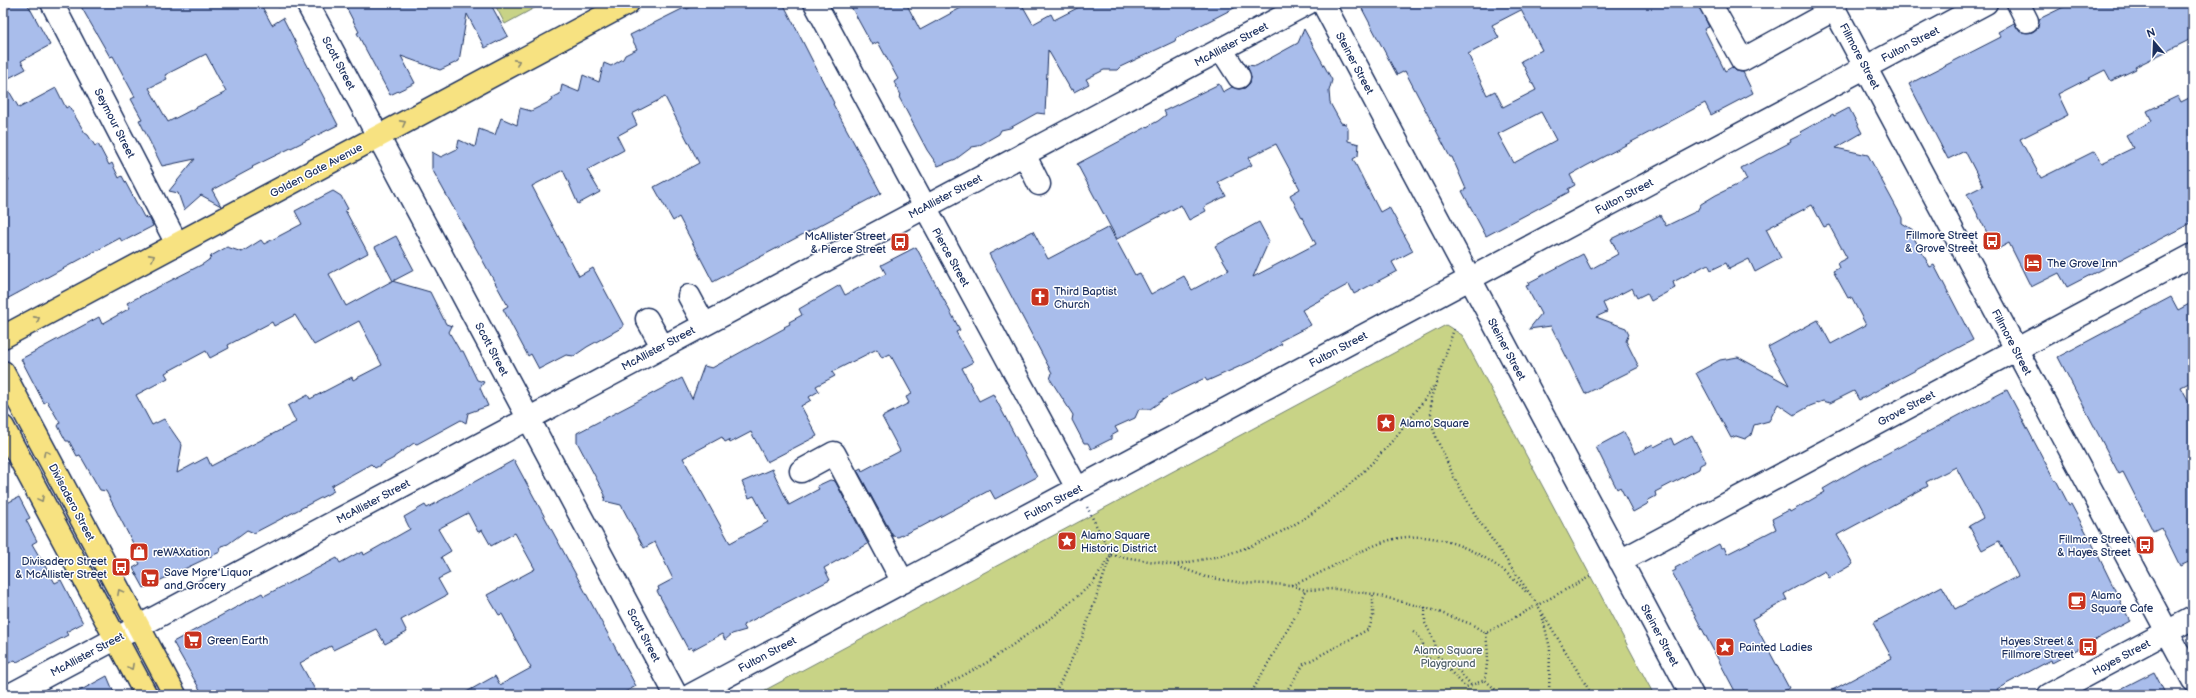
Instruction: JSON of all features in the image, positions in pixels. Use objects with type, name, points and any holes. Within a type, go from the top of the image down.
[{"type":"main road","name":"Golden Gate Avenue","points":[[3,337],[628,3]]},
{"type":"main road","name":"Divisadero Street","points":[[3,372],[175,695]]},
{"type":"main road","points":[[3,427],[146,695]]},
{"type":"street","name":"Seymour Street","points":[[52,3],[177,244]]},
{"type":"street","name":"Scott Street","points":[[307,3],[676,695]]},
{"type":"street","name":"Pierce Street","points":[[815,3],[1077,488]]},
{"type":"street","name":"McAllister Street","points":[[10,695],[662,346],[1308,3]]},
{"type":"street","name":"Steiner Street","points":[[1323,3],[1692,695]]},
{"type":"street","points":[[1710,3],[1742,60],[1833,6]]},
{"type":"street","name":"Fulton Street","points":[[691,695],[1982,4]]},
{"type":"street","name":"Fillmore Street","points":[[1833,6],[2193,680]]},
{"type":"street","points":[[1221,49],[1239,77]]},
{"type":"street","points":[[1024,154],[1039,184]]},
{"type":"street","name":"Grove Street","points":[[1620,561],[2193,255]]},
{"type":"street","points":[[689,296],[704,324]]},
{"type":"street","points":[[647,319],[662,346]]},
{"type":"street","points":[[801,471],[834,454],[903,582]]},
{"type":"street","name":"Hayes Street","points":[[2049,695],[2193,618]]},
{"type":"path","points":[[277,3],[280,8]]},
{"type":"path","points":[[1454,329],[1435,384],[1430,411],[1431,423],[1445,459],[1487,533],[1538,604],[1592,695]]},
{"type":"path","points":[[1174,565],[1214,558],[1235,552],[1278,532],[1317,510],[1366,470],[1398,435],[1435,384]]},
{"type":"path","points":[[1054,695],[1082,638],[1111,555],[1092,516]]},
{"type":"path","points":[[1291,586],[1380,544],[1394,539],[1420,537],[1452,544],[1484,556],[1509,573],[1538,604],[1545,623],[1550,648],[1549,695]]},
{"type":"path","points":[[1111,555],[1174,565],[1206,578],[1243,583],[1291,586],[1305,590],[1335,589],[1373,594],[1425,607],[1471,624],[1486,633]]},
{"type":"path","points":[[927,695],[994,658],[1054,616],[1093,583],[1111,555]]},
{"type":"path","points":[[1486,633],[1592,576]]},
{"type":"path","points":[[1250,695],[1296,615],[1305,590]]},
{"type":"path","points":[[1284,695],[1304,664],[1369,628],[1373,616],[1373,594]]},
{"type":"path","points":[[1425,607],[1425,623],[1427,630],[1432,635],[1435,652],[1438,656],[1450,663],[1472,685]]},
{"type":"path","points":[[1413,632],[1422,640],[1422,649],[1420,653],[1450,671],[1466,687],[1485,680]]},
{"type":"path","points":[[1485,680],[1488,655],[1486,633]]},
{"type":"path","points":[[1422,649],[1435,652]]},
{"type":"path","points":[[1485,680],[1501,695]]},
{"type":"green space","points":[[494,3],[536,3],[538,6],[505,24]]},
{"type":"green space","name":"Alamo Square","points":[[1446,325],[1462,335],[1654,695],[756,695]]},
{"type":"building","points":[[11,3],[27,3],[50,45],[21,61],[26,69],[3,81],[3,7]]},
{"type":"building","points":[[79,3],[260,3],[272,25],[283,18],[338,125],[252,167],[253,168],[212,190],[221,206],[201,195],[184,210],[178,193],[169,191],[195,159],[162,166],[139,120],[142,119],[131,99],[135,97],[113,56],[110,57]],"holes":[[[206,54],[226,92],[168,122],[149,88],[167,79],[165,75]]]},
{"type":"building","points":[[344,3],[490,3],[508,36],[485,48],[467,14],[459,61],[440,70],[401,56],[415,83],[390,95],[357,33],[359,32]]},
{"type":"building","points":[[699,3],[783,3],[834,103],[833,104],[881,193],[713,282],[679,217],[673,221],[654,187],[699,163],[665,97],[632,114],[637,125],[617,136],[624,150],[587,170],[600,192],[578,204],[563,170],[532,186],[579,276],[593,268],[623,324],[623,327],[574,356],[566,355],[539,369],[531,354],[528,356],[503,309],[508,306],[432,169],[432,152],[441,157],[457,149],[459,140],[475,147],[479,129],[495,135],[501,118],[517,125],[520,108],[531,111],[553,100],[552,98],[560,94],[562,85],[579,92],[583,75],[599,82],[604,63],[611,66],[623,59],[625,55],[637,49],[630,35],[686,7],[687,9]]},
{"type":"building","points":[[849,3],[906,3],[920,30],[970,3],[1021,3],[1033,24],[1051,14],[1054,20],[1087,3],[1244,3],[1176,38],[1175,41],[1120,67],[1117,70],[1104,70],[1086,79],[1089,84],[1074,92],[1073,89],[1071,90],[1048,50],[1045,114],[1037,113],[1010,128],[1001,130],[999,134],[978,146],[972,147],[956,159],[938,166],[927,150],[899,97],[901,95],[894,82],[898,79],[878,42],[872,45]]},
{"type":"building","points":[[1359,3],[1698,3],[1709,27],[1704,29],[1725,71],[1732,67],[1736,71],[1743,72],[1753,93],[1711,115],[1705,103],[1586,166],[1570,175],[1575,185],[1568,189],[1569,192],[1486,236],[1462,191],[1466,189],[1452,157],[1450,157],[1405,71],[1397,75]],"holes":[[[1521,10],[1542,50],[1521,61],[1536,90],[1503,107],[1495,91],[1487,95],[1468,54],[1499,38],[1492,25]],[[1541,112],[1556,140],[1514,163],[1498,134]]]},
{"type":"building","points":[[2072,3],[2193,3],[2193,38],[2135,67],[2136,69],[2111,81],[2105,70],[2058,94],[2068,115],[2020,139],[2041,178],[2095,151],[2102,163],[2133,148],[2126,135],[2152,121],[2147,111],[2178,96],[2181,102],[2193,96],[2193,222],[2067,287],[2059,273],[2031,287],[2009,243],[1996,250],[1967,194],[1983,186],[1965,151],[1948,159],[1909,84],[2001,37],[1998,32],[2014,23],[2020,32],[2032,32],[2038,28],[2039,19]]},
{"type":"building","points":[[1304,29],[1332,80],[1329,91],[1330,103],[1341,123],[1346,124],[1348,129],[1348,141],[1359,144],[1358,156],[1353,159],[1380,212],[1389,207],[1413,251],[1392,262],[1397,271],[1354,294],[1349,284],[1302,310],[1311,325],[1280,341],[1282,344],[1252,361],[1207,381],[1205,378],[1170,395],[1150,409],[1139,409],[1135,418],[1115,427],[1118,432],[1111,436],[1111,439],[1091,449],[1088,443],[1084,443],[1072,420],[1073,415],[1050,379],[1052,373],[989,254],[1033,231],[1048,259],[1109,227],[1135,275],[1140,273],[1151,294],[1184,276],[1192,290],[1229,270],[1215,246],[1259,222],[1269,241],[1253,277],[1316,244],[1290,195],[1300,189],[1276,144],[1248,158],[1252,165],[1218,182],[1226,196],[1204,207],[1206,211],[1189,220],[1181,205],[1117,239],[1077,164],[1158,121],[1166,115],[1164,111],[1219,84],[1223,92],[1232,87],[1239,89],[1245,88],[1250,83],[1251,77],[1247,65],[1256,66],[1298,43]]},
{"type":"building","points":[[3,81],[19,108],[56,88],[66,108],[69,106],[85,133],[95,146],[98,144],[109,165],[112,163],[119,178],[122,176],[144,217],[150,219],[153,226],[122,242],[120,238],[3,301],[3,183],[9,180],[3,169]]},
{"type":"building","points":[[1849,108],[1862,133],[1836,148],[1868,155],[1902,218],[1902,223],[1913,230],[1914,238],[1930,267],[1934,265],[1973,340],[1859,400],[1854,391],[1830,403],[1823,401],[1810,406],[1794,415],[1778,404],[1769,421],[1754,425],[1751,435],[1745,439],[1736,436],[1731,438],[1696,373],[1720,360],[1738,357],[1789,385],[1768,347],[1818,320],[1831,344],[1866,325],[1851,297],[1848,298],[1833,271],[1839,268],[1837,263],[1847,258],[1829,225],[1824,227],[1812,205],[1766,229],[1781,258],[1755,272],[1749,259],[1729,269],[1726,263],[1711,270],[1708,264],[1673,282],[1675,288],[1651,301],[1647,293],[1637,298],[1632,288],[1603,303],[1607,312],[1596,317],[1626,328],[1629,334],[1626,341],[1639,367],[1585,394],[1551,326],[1529,329],[1541,314],[1526,286],[1529,285],[1528,283],[1583,254],[1591,269],[1618,254],[1611,239],[1660,215],[1666,226],[1697,211],[1701,204],[1747,180],[1741,168],[1791,142],[1790,140],[1802,134],[1800,132],[1833,114],[1834,116]]},
{"type":"building","points":[[333,191],[341,196],[348,209],[345,210],[368,253],[329,274],[346,306],[392,281],[430,292],[446,324],[452,326],[449,332],[460,351],[463,351],[477,380],[484,382],[480,388],[488,406],[468,413],[466,423],[461,420],[417,444],[414,443],[394,458],[375,468],[371,464],[331,486],[334,491],[254,533],[247,530],[228,544],[221,546],[220,552],[144,588],[133,568],[140,564],[132,549],[135,547],[106,491],[100,490],[80,455],[77,456],[69,441],[66,441],[58,426],[60,423],[47,401],[44,403],[21,359],[99,317],[102,324],[130,308],[127,303],[203,264],[210,259],[211,256],[227,247],[242,252],[261,240],[264,244],[302,224],[295,211]],"holes":[[[295,315],[314,345],[359,321],[382,365],[353,380],[352,377],[310,399],[308,395],[288,406],[296,422],[211,466],[207,457],[177,473],[182,445],[164,419],[152,425],[136,395],[168,378],[165,373],[206,351],[210,358],[229,348],[228,345],[272,322],[274,326]]]},
{"type":"building","points":[[396,236],[414,270],[393,281],[375,247]]},
{"type":"building","points":[[916,247],[960,330],[956,332],[973,362],[962,368],[979,401],[993,394],[1037,477],[995,499],[990,490],[919,528],[898,537],[893,536],[857,470],[861,468],[862,471],[900,451],[882,417],[909,403],[906,397],[912,394],[890,354],[882,358],[877,349],[832,372],[835,376],[816,386],[819,391],[809,397],[811,400],[801,406],[817,436],[767,462],[751,432],[730,443],[729,440],[725,442],[722,437],[683,458],[730,543],[768,522],[754,496],[749,498],[742,482],[772,469],[789,505],[819,489],[817,486],[830,480],[835,481],[868,544],[824,568],[830,580],[743,625],[746,630],[732,634],[725,640],[722,634],[692,650],[691,647],[688,649],[657,591],[659,590],[658,587],[673,579],[655,542],[644,548],[621,505],[604,501],[605,495],[577,442],[577,433],[682,378],[692,399],[704,366],[712,368],[785,328],[784,327],[790,324],[789,322],[802,315],[799,309],[840,285],[845,295],[886,274],[881,265]]},
{"type":"building","points":[[2171,297],[2178,310],[2193,302],[2193,381],[2181,387],[2193,409],[2193,560],[2180,566],[2161,527],[2153,531],[2123,472],[2119,474],[2058,357]]},
{"type":"building","points":[[2007,390],[2055,481],[2056,480],[2069,505],[2071,504],[2093,545],[2130,621],[2052,663],[2051,660],[1997,689],[2000,695],[1823,695],[1892,658],[1873,623],[1942,586],[1955,609],[2018,576],[1999,541],[1982,550],[1969,526],[1983,518],[1956,467],[1926,482],[1928,486],[1837,535],[1853,564],[1829,578],[1825,571],[1784,594],[1787,600],[1752,619],[1789,688],[1777,695],[1737,695],[1672,572],[1676,570],[1675,568],[1719,544],[1721,548],[1724,547],[1727,554],[1776,529],[1772,519],[1789,510],[1790,512],[1825,492],[1823,489],[1852,472]]},
{"type":"building","points":[[1624,432],[1635,454],[1653,444],[1654,447],[1671,438],[1674,445],[1692,435],[1706,462],[1700,465],[1699,469],[1655,492],[1656,496],[1647,501],[1649,503],[1633,512],[1620,487],[1617,489],[1596,447]]},
{"type":"building","points":[[514,460],[636,686],[620,695],[461,695],[495,676],[500,685],[531,668],[502,614],[499,615],[487,595],[535,569],[515,533],[491,546],[482,530],[478,532],[468,513],[438,529],[451,551],[441,557],[450,573],[438,579],[447,595],[401,620],[407,632],[385,644],[376,629],[333,650],[331,646],[300,663],[318,695],[203,695],[173,642],[262,593],[264,596],[337,558],[340,563],[358,553],[363,552],[364,555],[410,529],[404,517],[425,505],[427,508]]},
{"type":"building","points":[[19,497],[30,518],[26,520],[37,541],[32,544],[55,583],[61,580],[83,623],[66,632],[68,635],[17,662],[15,660],[3,666],[3,505]]},
{"type":"building","points":[[2154,672],[2166,695],[2109,695],[2140,679]]},
{"type":"building","points":[[107,676],[115,695],[72,695]]},
{"type":"place","name":"Fillmore Street & Grove Street","points":[[1992,241]]},
{"type":"place","name":"McAllister Street & Pierce Street","points":[[900,242]]},
{"type":"place","name":"The Grove Inn","points":[[2033,263]]},
{"type":"place","name":"Third Baptist Church","points":[[1040,297]]},
{"type":"place","name":"Alamo Square","points":[[1386,423]]},
{"type":"place","name":"Alamo Square Historic District","points":[[1067,541]]},
{"type":"place","name":"Fillmore Street & Hayes Street","points":[[2145,545]]},
{"type":"place","name":"reWAXation","points":[[139,552]]},
{"type":"place","name":"Divisadero Street & McAllister Street","points":[[121,567]]},
{"type":"place","name":"Save More Liquor and Grocery","points":[[150,578]]},
{"type":"place","name":"Alamo Square Cafe","points":[[2077,601]]},
{"type":"place","name":"Green Earth","points":[[193,640]]},
{"type":"place","name":"Painted Ladies","points":[[1725,647]]},
{"type":"place","name":"Hayes Street & Fillmore Street","points":[[2088,647]]},
{"type":"park label","name":"Alamo Square Playground","points":[[1448,656]]}]
